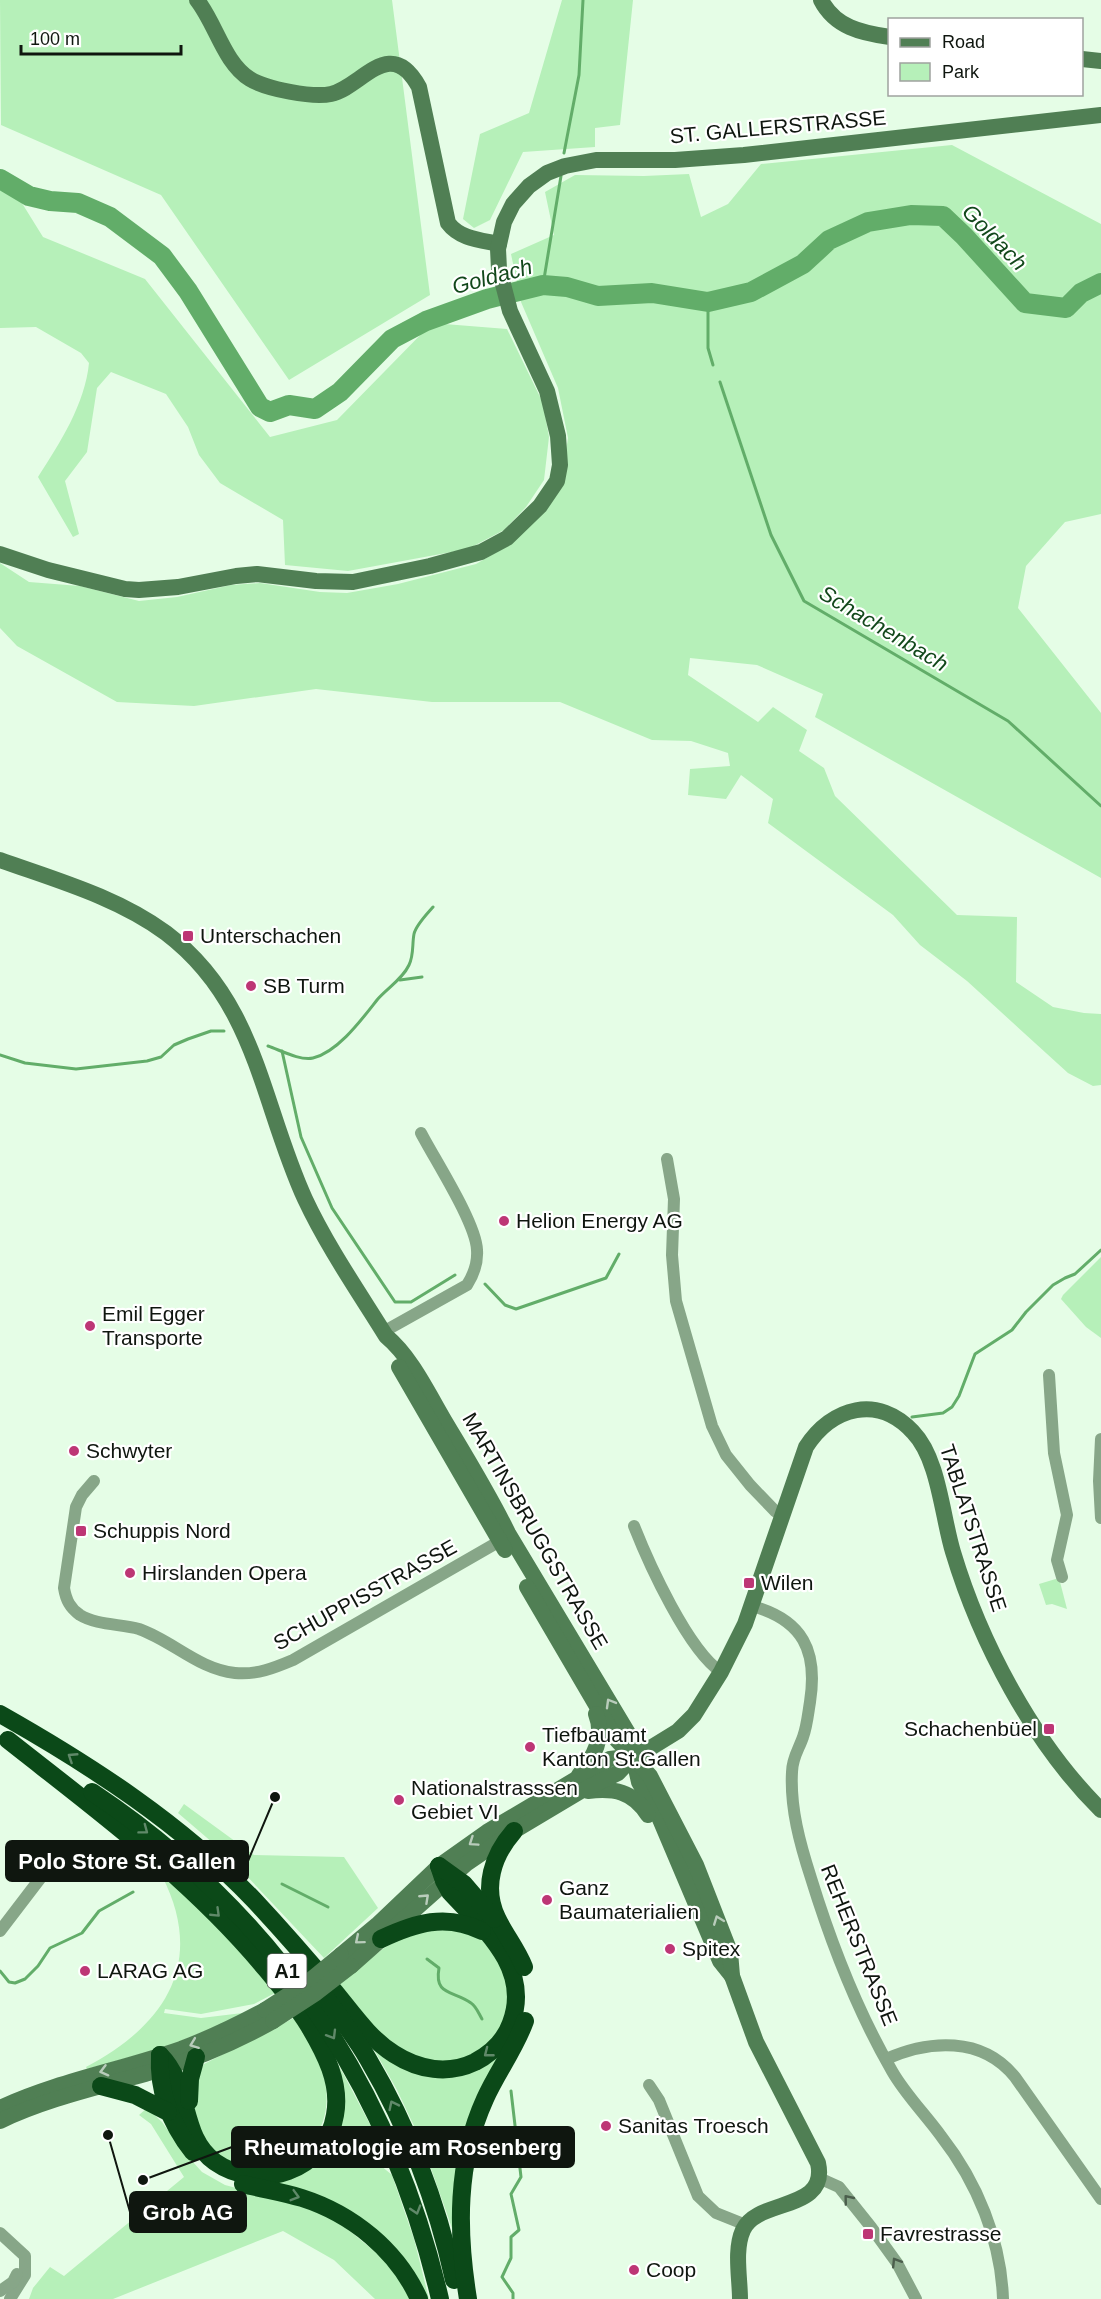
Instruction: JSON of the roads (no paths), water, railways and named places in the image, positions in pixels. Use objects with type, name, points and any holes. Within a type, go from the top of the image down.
[{"type":"highway","name":"A1","points":[[0,1714],[133,1796],[187,1837],[239,1884],[281,1929],[380,2044],[412,2064],[440,2070],[462,2067],[481,2059],[502,2040],[512,2021],[516,2001],[514,1975],[496,1932],[491,1904],[490,1879],[498,1855],[514,1831]]},
{"type":"highway","name":"A1","points":[[4,1737],[174,1872],[226,1923],[279,1985],[308,2024],[325,2054],[335,2084],[335,2116],[329,2133],[319,2150],[305,2163],[291,2171],[274,2176],[256,2177],[239,2174],[214,2161],[195,2138],[177,2077],[164,2063]]},
{"type":"highway","name":"A1","points":[[4,1737],[97,1796],[179,1858],[238,1913],[293,1978],[351,2066],[386,2136],[413,2201],[440,2299]]},
{"type":"highway","name":"A1","points":[[445,1874],[472,1892],[496,1932],[524,1967],[528,1983],[528,2004],[521,2030],[479,2113],[465,2164],[459,2226],[468,2299]]},
{"type":"highway","name":"A1","points":[[381,1939],[417,1924],[439,1920],[464,1923],[496,1932]]},
{"type":"highway","name":"A1","points":[[281,1929],[367,2057],[404,2128],[448,2250],[458,2299]]},
{"type":"highway","points":[[195,2138],[189,2100],[190,2079],[196,2057]]},
{"type":"highway","points":[[164,2063],[161,2089],[168,2112],[186,2143],[206,2166],[230,2180],[289,2194],[319,2205],[349,2220],[370,2235],[396,2261],[419,2299]]},
{"type":"highway","points":[[101,2086],[135,2095],[168,2112]]},
{"type":"main road","points":[[0,554],[48,570],[139,591],[258,574],[316,581],[354,582],[430,566],[481,552],[507,538],[540,506],[557,481],[560,465],[558,436],[547,391],[505,296],[499,250],[457,233],[448,223],[418,87],[413,76],[402,67],[390,64],[378,66],[339,91],[330,94],[298,93],[265,85],[251,80],[236,67],[207,12],[197,0]]},
{"type":"main road","points":[[821,0],[834,18],[845,26],[888,37]]},
{"type":"main road","points":[[1083,59],[1101,61]]},
{"type":"main road","name":"ST. GALLERSTRASSE","points":[[499,250],[507,214],[529,186],[547,173],[581,162],[620,158],[675,160],[744,155],[1101,115]]},
{"type":"main road","name":"MARTINSBRUGGSTRASSE","points":[[0,860],[86,891],[143,918],[166,933],[198,963],[228,1000],[259,1066],[305,1200],[385,1334],[398,1346],[496,1507],[504,1537],[588,1690],[616,1739],[650,1776],[696,1865],[730,1952],[732,1976],[756,2042],[818,2163],[819,2178]]},
{"type":"main road","name":"TABLATSTRASSE","points":[[578,1786],[610,1759],[634,1756],[668,1738],[685,1724],[706,1698],[752,1606],[806,1447],[824,1424],[840,1414],[858,1410],[876,1411],[901,1421],[914,1432],[925,1449],[952,1551],[966,1591],[994,1654],[1030,1719],[1060,1762],[1101,1810]]},
{"type":"main road","name":"MARTINSBRUGGSTRASSE","points":[[504,1537],[628,1733],[639,1782],[674,1852],[720,1961],[732,1976]]},
{"type":"main road","name":"MARTINSBRUGGSTRASSE","points":[[588,1690],[599,1720],[600,1733],[578,1786],[625,1793],[641,1803],[674,1852]]},
{"type":"main road","points":[[0,2121],[44,2103],[101,2086],[164,2063],[221,2033],[269,2016],[316,1993],[377,1925],[445,1874],[514,1831],[578,1786]]},
{"type":"main road","points":[[346,1960],[381,1939],[487,1832],[578,1786]]},
{"type":"main road","points":[[0,2108],[70,2080],[196,2057],[248,2035],[269,2016]]},
{"type":"main road","points":[[740,2299],[739,2248],[746,2225],[765,2211],[804,2196],[819,2178]]},
{"type":"street","points":[[385,1334],[466,1285],[474,1274],[477,1263],[477,1248],[473,1230],[421,1133]]},
{"type":"street","points":[[667,1159],[674,1199],[672,1255],[676,1301],[712,1426],[726,1455],[750,1485],[782,1516]]},
{"type":"street","points":[[1049,1375],[1054,1453],[1067,1515],[1057,1560],[1062,1578]]},
{"type":"street","points":[[1101,1439],[1099,1481],[1101,1518]]},
{"type":"street","name":"SCHUPPISSTRASSE","points":[[94,1481],[82,1495],[76,1507],[64,1588],[66,1599],[83,1617],[148,1633],[195,1661],[226,1672],[260,1673],[293,1660],[504,1537]]},
{"type":"street","points":[[634,1526],[656,1577],[691,1638],[706,1658],[721,1672]]},
{"type":"street","name":"REHERSTRASSE","points":[[752,1606],[771,1612],[790,1625],[805,1643],[810,1654],[812,1686],[807,1723],[802,1740],[795,1752],[791,1770],[798,1831],[812,1882],[849,1984],[886,2059],[974,2185],[996,2254],[1003,2299]]},
{"type":"street","points":[[0,1931],[55,1859]]},
{"type":"street","points":[[886,2059],[913,2048],[940,2044],[968,2047],[991,2057],[1015,2077],[1101,2199]]},
{"type":"street","points":[[648,2085],[659,2100],[698,2196],[716,2213],[746,2225]]},
{"type":"street","points":[[819,2178],[839,2187],[897,2263],[916,2299]]},
{"type":"street","points":[[0,2233],[25,2256],[25,2275],[10,2299]]},
{"type":"street","points":[[0,2291],[13,2282],[17,2273],[16,2246]]},
{"type":"waterway","points":[[564,153],[579,75],[583,0]]},
{"type":"waterway","points":[[543,285],[561,176]]},
{"type":"waterway","name":"Goldach","points":[[0,179],[29,196],[50,201],[78,203],[110,217],[162,256],[188,291],[260,407],[270,412],[289,405],[315,409],[340,392],[392,339],[426,321],[487,299],[543,285],[567,287],[598,296],[652,293],[708,302],[751,292],[803,264],[829,240],[868,222],[911,215],[943,216],[1025,303],[1066,308],[1081,293],[1101,283]]},
{"type":"waterway","name":"Schachenbach","points":[[708,302],[708,348],[713,365]]},
{"type":"waterway","name":"Schachenbach","points":[[720,382],[771,535],[804,601],[1008,721],[1101,806]]},
{"type":"waterway","points":[[268,1046],[296,1057],[308,1059],[322,1055],[340,1042],[406,970],[412,957],[415,931],[433,907]]},
{"type":"waterway","points":[[400,980],[422,977]]},
{"type":"waterway","points":[[0,1055],[25,1063],[76,1069],[147,1061],[161,1057],[174,1045],[188,1039],[211,1031],[224,1031]]},
{"type":"waterway","points":[[282,1051],[301,1137],[332,1208],[395,1302],[411,1302],[455,1275]]},
{"type":"waterway","points":[[912,1417],[943,1413],[952,1407],[959,1396],[975,1354],[1012,1330],[1053,1285],[1075,1274],[1101,1250]]},
{"type":"waterway","points":[[485,1284],[505,1305],[516,1309],[606,1278],[619,1254]]},
{"type":"waterway","points":[[282,1884],[328,1907]]},
{"type":"waterway","points":[[0,1971],[9,1982],[15,1983],[25,1979],[38,1966],[50,1948],[82,1933],[99,1911],[133,1892]]},
{"type":"waterway","points":[[427,1959],[439,1968],[438,1977],[442,1988],[473,2004],[482,2019]]},
{"type":"waterway","points":[[511,2091],[521,2177],[511,2194],[519,2230],[511,2237],[511,2258],[502,2277],[513,2293],[513,2299]]},
{"type":"place","name":"Unterschachen","points":[[188,936]]},
{"type":"place","name":"SB Turm","points":[[251,986]]},
{"type":"place","name":"Helion Energy AG","points":[[504,1221]]},
{"type":"place","name":"Emil Egger Transporte","points":[[90,1326]]},
{"type":"place","name":"Schwyter","points":[[74,1451]]},
{"type":"place","name":"Schuppis Nord","points":[[81,1531]]},
{"type":"place","name":"Hirslanden Opera","points":[[130,1573]]},
{"type":"place","name":"Wilen","points":[[749,1583]]},
{"type":"place","name":"Schachenbüel","points":[[1049,1729]]},
{"type":"place","name":"Tiefbauamt Kanton St.Gallen","points":[[530,1747]]},
{"type":"place","name":"Polo Store St. Gallen","points":[[275,1797]]},
{"type":"place","name":"Nationalstrasssen Gebiet VI","points":[[399,1800]]},
{"type":"place","name":"Ganz Baumaterialien","points":[[547,1900]]},
{"type":"place","name":"Spitex","points":[[670,1949]]},
{"type":"place","name":"LARAG AG","points":[[85,1971]]},
{"type":"place","name":"Sanitas Troesch","points":[[606,2126]]},
{"type":"place","name":"Grob AG","points":[[108,2135]]},
{"type":"place","name":"Rheumatologie am Rosenberg","points":[[143,2180]]},
{"type":"place","name":"Favrestrasse","points":[[868,2234]]},
{"type":"place","name":"Coop","points":[[634,2270]]}]
